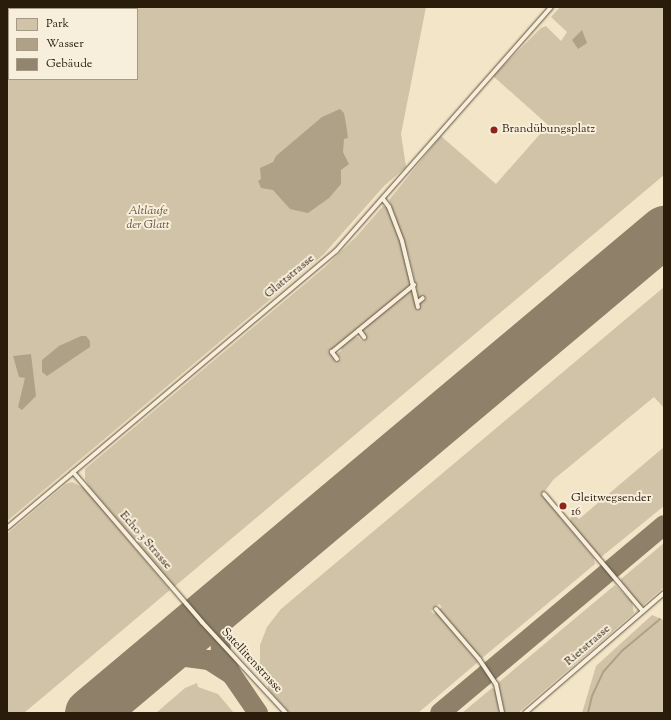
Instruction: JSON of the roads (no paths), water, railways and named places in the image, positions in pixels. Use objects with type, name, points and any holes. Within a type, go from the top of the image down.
[{"type":"lane","name":"Glattstrasse","points":[[7,528],[332,255],[552,7]]},
{"type":"lane","points":[[383,199],[396,224],[414,285],[418,305],[423,298]]},
{"type":"lane","points":[[337,359],[332,352],[414,285]]},
{"type":"lane","points":[[359,330],[364,337]]},
{"type":"lane","name":"Echo 3 Strasse","points":[[73,472],[202,622]]},
{"type":"lane","points":[[544,494],[643,611]]},
{"type":"lane","name":"Rietstrasse","points":[[525,713],[664,593]]},
{"type":"lane","points":[[436,609],[479,659],[496,684],[502,713]]},
{"type":"lane","name":"Satellitenstrasse","points":[[202,622],[286,713]]},
{"type":"water","points":[[582,30],[587,43],[578,49],[572,40]]},
{"type":"water","points":[[340,109],[344,113],[348,138],[344,139],[343,152],[349,164],[341,170],[341,184],[329,198],[308,213],[290,209],[273,190],[261,188],[258,181],[261,179],[260,168],[273,162],[276,156],[322,117]]},
{"type":"water","points":[[81,336],[86,336],[90,341],[90,347],[47,376],[42,372],[42,360],[59,346]]},
{"type":"water","points":[[31,354],[36,396],[22,410],[18,407],[25,378],[19,377],[13,356]]},
{"type":"waterway","points":[[588,713],[592,696],[603,672],[623,650],[660,619]]},
{"type":"place","name":"Brandübungsplatz","points":[[494,130]]},
{"type":"place","name":"Gleitwegsender 16","points":[[563,506]]},
{"type":"park label","name":"Altläufe der Glatt","points":[[148,219]]}]
